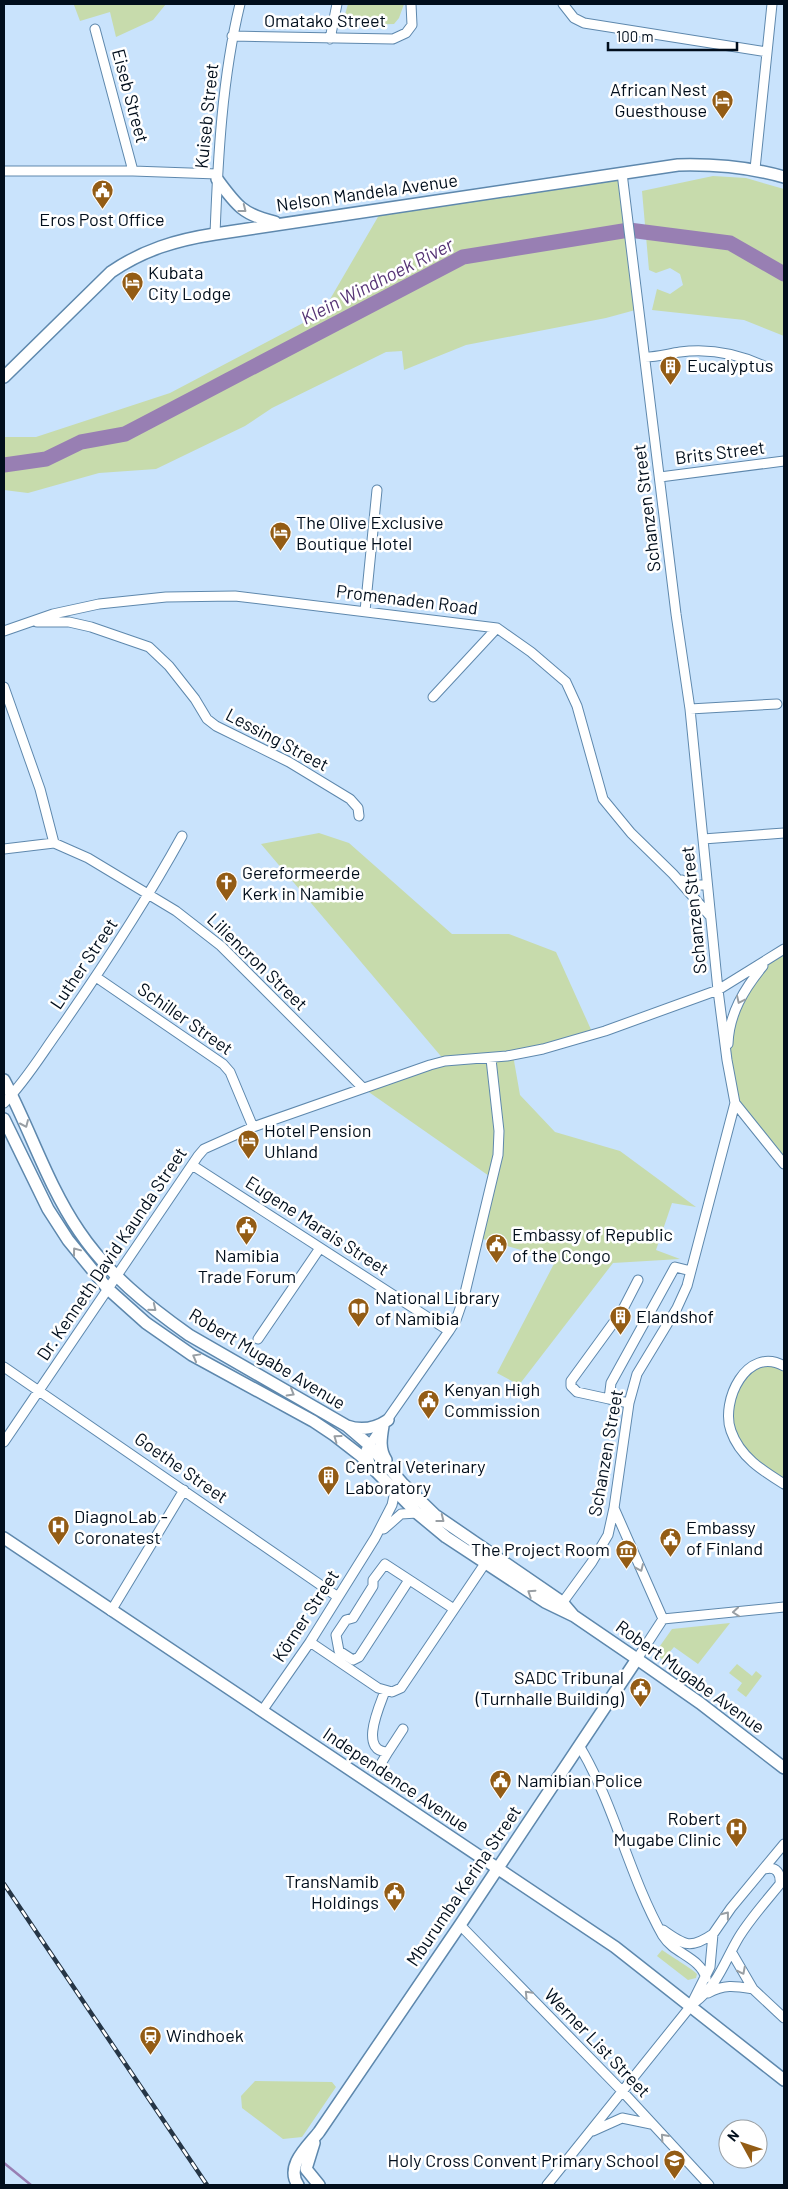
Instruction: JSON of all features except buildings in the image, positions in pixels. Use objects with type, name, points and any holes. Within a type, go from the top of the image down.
[{"type":"main road","name":"Nelson Mandela Avenue","points":[[4,377],[97,284],[129,260],[169,243],[215,234],[678,165],[702,164],[755,169],[784,177]]},
{"type":"main road","points":[[217,176],[236,204],[245,211],[254,217],[281,224]]},
{"type":"main road","name":"Robert Mugabe Avenue","points":[[4,1080],[8,1099],[52,1185],[84,1238],[116,1276],[166,1318],[190,1335],[347,1426],[389,1465],[403,1484],[435,1515],[488,1559]]},
{"type":"main road","name":"Robert Mugabe Avenue","points":[[4,1119],[53,1216],[81,1257],[108,1288],[146,1324],[169,1341],[313,1421],[372,1466],[417,1513],[446,1537],[488,1559],[560,1606],[700,1702],[784,1768]]},
{"type":"main road","points":[[4,1142],[19,1150]]},
{"type":"main road","points":[[347,1426],[358,1428],[385,1423],[382,1454],[389,1465]]},
{"type":"main road","name":"Independence Avenue","points":[[4,1538],[616,1947],[784,2080]]},
{"type":"main road","name":"Mburumba Kerina Street","points":[[319,2132],[580,1747],[637,1659]]},
{"type":"main road","points":[[296,2182],[296,2161],[319,2132]]},
{"type":"main road","points":[[318,2185],[306,2169],[319,2132]]},
{"type":"street","name":"Kuiseb Street","points":[[215,234],[217,176],[232,36],[240,4]]},
{"type":"street","points":[[330,39],[337,4]]},
{"type":"street","name":"Omatako Street","points":[[232,36],[393,39],[406,33],[412,25],[411,4]]},
{"type":"street","points":[[563,4],[574,18],[584,23],[767,52]]},
{"type":"street","points":[[755,169],[772,4]]},
{"type":"street","name":"Eiseb Street","points":[[95,29],[133,171]]},
{"type":"street","points":[[4,171],[133,171],[217,176]]},
{"type":"street","name":"Schanzen Street","points":[[560,1606],[592,1562],[608,1535],[614,1508],[629,1403],[637,1374],[677,1308],[691,1271],[735,1103],[727,1060],[718,990],[706,885],[690,709],[676,614],[622,173]]},
{"type":"street","points":[[645,357],[657,357],[681,352],[717,352],[744,357],[764,366]]},
{"type":"street","name":"Brits Street","points":[[660,477],[784,461]]},
{"type":"street","points":[[365,611],[377,490]]},
{"type":"street","name":"Promenaden Road","points":[[4,631],[53,614],[99,604],[166,597],[257,598],[497,628],[538,658],[566,682],[578,706],[603,799],[631,834],[673,874],[710,916]]},
{"type":"street","name":"Lessing Street","points":[[26,623],[69,622],[119,635],[149,647],[169,666],[195,699],[207,719],[216,726],[289,762],[350,799],[358,808],[359,816]]},
{"type":"street","points":[[433,696],[497,628]]},
{"type":"street","points":[[4,687],[40,789],[54,843],[4,849]]},
{"type":"street","points":[[690,709],[777,704]]},
{"type":"street","points":[[703,839],[784,833]]},
{"type":"street","name":"Luther Street","points":[[8,1099],[96,977],[149,895],[182,836]]},
{"type":"street","name":"Liliencron Street","points":[[54,843],[88,858],[189,920],[221,946],[363,1088]]},
{"type":"street","name":"Promenaden Road","points":[[673,874],[690,885],[706,885]]},
{"type":"street","name":"Dr. Kenneth David Kaunda Street","points":[[4,1442],[204,1149],[253,1127],[446,1061],[491,1059],[544,1049],[600,1032],[718,990],[784,949]]},
{"type":"street","points":[[727,1060],[728,1036],[737,1004],[748,984],[768,960]]},
{"type":"street","name":"Schiller Street","points":[[96,977],[224,1064],[230,1072],[253,1127]]},
{"type":"street","points":[[372,1466],[366,1457],[368,1444],[449,1332],[456,1320],[464,1297],[498,1154],[499,1131],[491,1059]]},
{"type":"street","points":[[735,1103],[784,1164]]},
{"type":"street","name":"Eugene Marais Street","points":[[192,1165],[449,1332]]},
{"type":"street","points":[[258,1339],[320,1248]]},
{"type":"street","points":[[609,1399],[611,1383],[675,1267],[691,1271]]},
{"type":"street","points":[[629,1403],[577,1392],[570,1384],[622,1311],[638,1280]]},
{"type":"street","points":[[784,1366],[770,1360],[753,1364],[745,1371],[732,1398],[728,1413],[730,1429],[742,1451],[752,1463],[784,1484]]},
{"type":"street","name":"Goethe Street","points":[[4,1367],[338,1597]]},
{"type":"street","name":"Körner Street","points":[[262,1711],[310,1642],[375,1538],[392,1504],[394,1496],[393,1487]]},
{"type":"street","points":[[111,1611],[184,1490]]},
{"type":"street","points":[[614,1508],[663,1619]]},
{"type":"street","name":"Körner Street","points":[[375,1538],[401,1514],[417,1513]]},
{"type":"street","points":[[310,1642],[388,1691],[401,1688],[488,1559]]},
{"type":"street","points":[[409,1580],[359,1657],[353,1660],[339,1651],[336,1636],[346,1620],[353,1618],[373,1586],[373,1580],[382,1565],[387,1565],[454,1609]]},
{"type":"street","points":[[663,1619],[784,1608]]},
{"type":"street","points":[[637,1659],[663,1619]]},
{"type":"street","points":[[388,1691],[373,1723],[372,1740],[375,1746],[388,1752]]},
{"type":"street","points":[[379,1768],[403,1729]]},
{"type":"street","points":[[580,1747],[596,1775],[659,1927],[665,1938],[685,1956],[701,1966],[706,1978]]},
{"type":"street","points":[[659,1927],[688,1945],[694,1945],[713,1934],[731,1908],[784,1844]]},
{"type":"street","points":[[706,1994],[716,1981],[748,1922],[782,1882],[778,1872],[773,1868],[765,1869]]},
{"type":"street","name":"Werner List Street","points":[[460,1925],[623,2092],[709,2185]]},
{"type":"street","points":[[547,2185],[690,2006],[710,1967],[713,1934]]},
{"type":"street","points":[[732,1953],[753,1989],[784,2018]]},
{"type":"street","points":[[690,2006],[706,1994],[724,1986],[753,1989]]},
{"type":"street","points":[[589,2133],[616,2119],[622,2118],[652,2124]]},
{"type":"green space","points":[[67,4],[166,4],[153,20],[116,37],[110,12],[80,21],[74,5]]},
{"type":"green space","points":[[348,4],[404,4],[399,18],[394,24],[342,25]]},
{"type":"green space","points":[[622,173],[639,309],[606,318],[466,345],[404,370],[402,351],[386,352],[272,408],[245,426],[156,469],[99,473],[28,493],[4,490],[4,437],[36,437],[170,393],[322,313],[382,210]]},
{"type":"green space","points":[[713,176],[746,178],[784,189],[784,336],[744,320],[652,310],[657,289],[670,294],[683,285],[680,274],[670,268],[656,273],[649,270],[642,191]]},
{"type":"green space","points":[[319,833],[349,843],[452,934],[509,934],[556,952],[593,1034],[513,1055],[520,1095],[555,1132],[620,1151],[696,1207],[672,1203],[656,1250],[680,1259],[613,1263],[519,1385],[497,1373],[556,1260],[479,1238],[492,1178],[363,1088],[445,1061],[261,844]]},
{"type":"green space","points":[[784,949],[784,1164],[735,1103],[727,1060],[737,1004],[767,960]]},
{"type":"green space","points":[[753,1364],[784,1366],[784,1484],[752,1463],[730,1429],[732,1398]]},
{"type":"green space","points":[[730,1623],[698,1664],[674,1647],[663,1660],[655,1653],[672,1629]]},
{"type":"green space","points":[[737,1664],[752,1676],[756,1671],[762,1676],[746,1697],[737,1690],[742,1683],[729,1673]]},
{"type":"green space","points":[[662,1950],[695,1972],[697,1974],[696,1978],[688,1980],[657,1956]]},
{"type":"green space","points":[[255,2081],[332,2082],[336,2087],[302,2137],[283,2139],[242,2108],[241,2096]]},
{"type":"waterway","name":"Klein Windhoek River","points":[[4,465],[46,459],[81,442],[125,434],[463,257],[629,230],[730,243],[784,274]]},
{"type":"waterway","points":[[4,2163],[31,2185]]},
{"type":"railway","points":[[4,1884],[207,2185]]},
{"type":"place","name":"African Nest Guesthouse","points":[[723,119]]},
{"type":"place","name":"Eros Post Office","points":[[102,209]]},
{"type":"place","name":"Kubata City Lodge","points":[[132,302]]},
{"type":"place","name":"Eucalyptus","points":[[671,385]]},
{"type":"place","name":"The Olive Exclusive Boutique Hotel","points":[[280,552]]},
{"type":"place","name":"Gereformeerde Kerk in Namibie","points":[[226,902]]},
{"type":"place","name":"Hotel Pension Uhland","points":[[248,1160]]},
{"type":"place","name":"Namibia Trade Forum","points":[[247,1245]]},
{"type":"place","name":"Embassy of Republic of the Congo","points":[[496,1264]]},
{"type":"place","name":"National Library of Namibia","points":[[359,1327]]},
{"type":"place","name":"Elandshof","points":[[620,1336]]},
{"type":"place","name":"Kenyan High Commission","points":[[428,1419]]},
{"type":"place","name":"Central Veterinary Laboratory","points":[[329,1496]]},
{"type":"place","name":"DiagnoLab - Coronatest","points":[[58,1546]]},
{"type":"place","name":"Embassy of Finland","points":[[670,1557]]},
{"type":"place","name":"The Project Room","points":[[626,1569]]},
{"type":"place","name":"SADC Tribunal (Turnhalle Building)","points":[[640,1707]]},
{"type":"place","name":"Namibian Police","points":[[501,1800]]},
{"type":"place","name":"Robert Mugabe Clinic","points":[[737,1848]]},
{"type":"place","name":"TransNamib Holdings","points":[[395,1911]]},
{"type":"place","name":"Windhoek","points":[[150,2055]]},
{"type":"place","name":"Holy Cross Convent Primary School","points":[[675,2180]]}]
